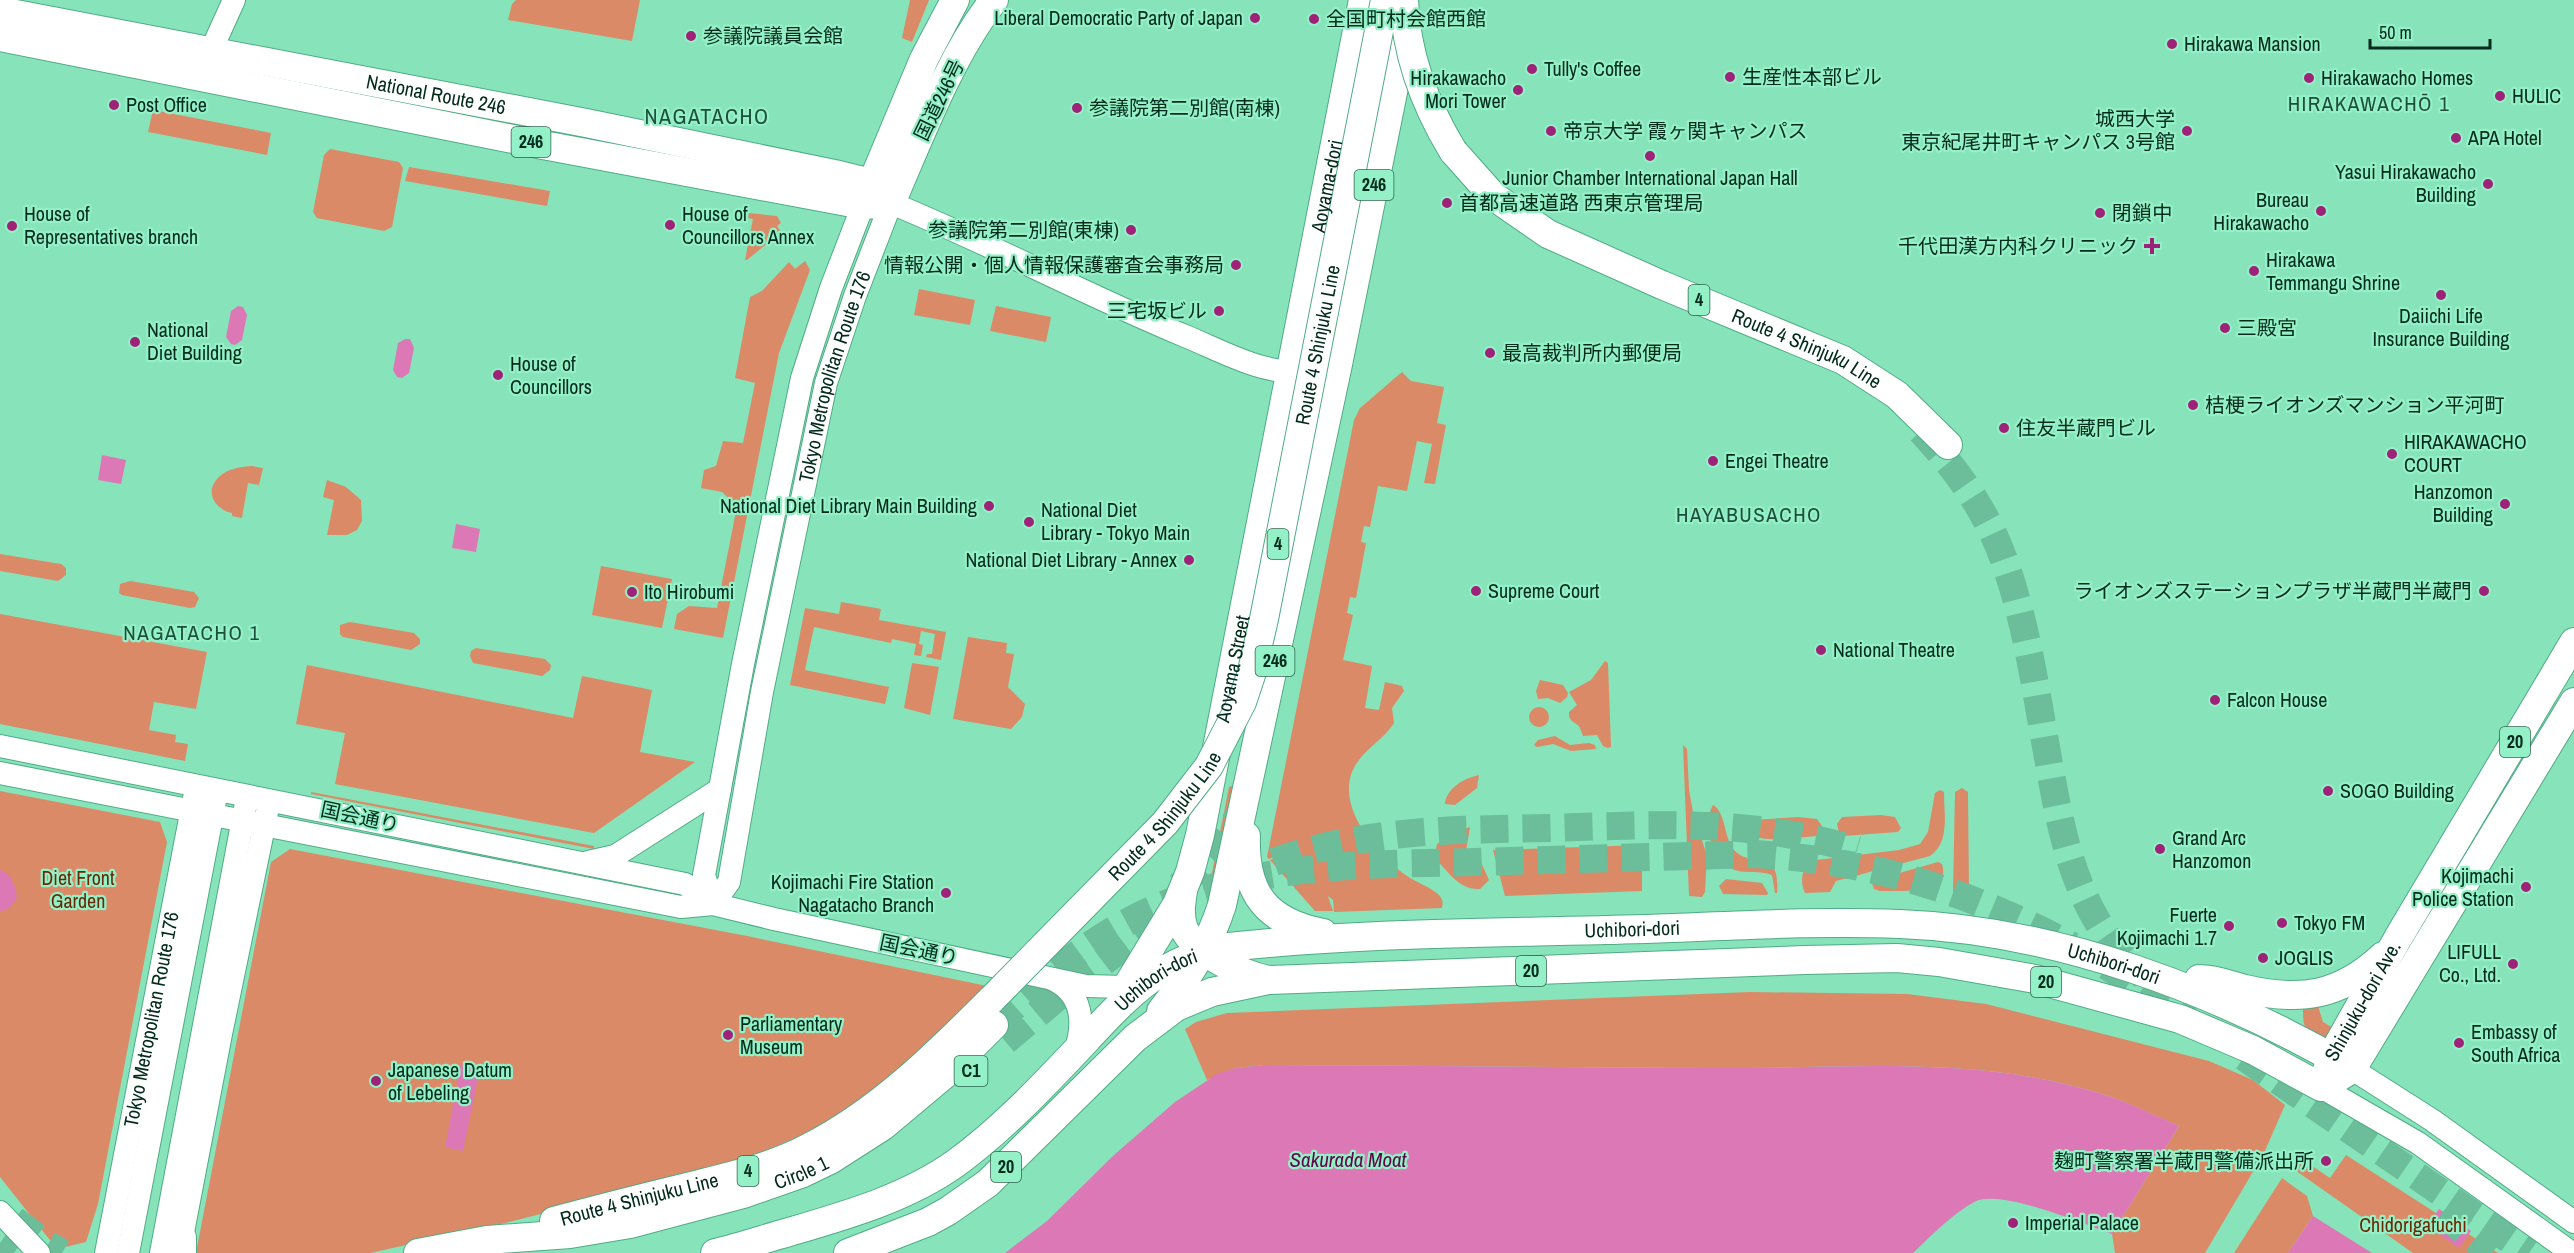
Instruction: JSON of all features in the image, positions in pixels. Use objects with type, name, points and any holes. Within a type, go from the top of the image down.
[{"type":"highway","name":"国道246号","points":[[875,197],[924,59],[956,0]]},
{"type":"highway","name":"国道246号","points":[[875,197],[945,83],[984,13],[994,0]]},
{"type":"highway","name":"Aoyama-dori","points":[[1289,373],[1363,0]]},
{"type":"highway","name":"Route 4 Shinjuku Line","points":[[456,1245],[749,1171],[807,1149],[833,1134],[885,1098],[937,1054],[1153,835],[1195,786],[1232,725],[1251,675],[1385,0]]},
{"type":"highway","name":"Route 4 Shinjuku Line","points":[[1404,0],[1407,33],[1414,65],[1436,121],[1466,168],[1507,207],[1548,234],[1574,247],[1816,348],[1853,366],[1897,395],[1948,445]]},
{"type":"highway","name":"246","points":[[1337,369],[1411,0]]},
{"type":"highway","name":"National Route 246","points":[[0,11],[205,64]]},
{"type":"highway","name":"National Route 246","points":[[0,37],[205,64],[586,123],[875,197]]},
{"type":"highway","name":"Aoyama Street","points":[[1196,954],[1222,905],[1337,369]]},
{"type":"highway","name":"Aoyama Street","points":[[1133,983],[1170,917],[1196,854],[1289,373]]},
{"type":"highway","name":"Shinjuku-dori Ave.","points":[[2342,1063],[2398,938],[2574,642]]},
{"type":"highway","name":"Shinjuku-dori Ave.","points":[[2321,1087],[2378,1028],[2574,702]]},
{"type":"highway","points":[[1250,778],[1246,849],[1250,879],[1258,897],[1278,917],[1297,927],[1359,938]]},
{"type":"highway","name":"246","points":[[1135,1038],[1182,985],[1196,954],[1184,928],[1180,911],[1183,890]]},
{"type":"highway","name":"Uchibori-dori","points":[[1133,983],[1196,954],[1254,944],[1359,938],[1772,925],[1901,924],[1985,932],[2042,943],[2164,979],[2222,1002],[2301,1040],[2342,1063]]},
{"type":"highway","name":"20","points":[[2164,979],[2207,979],[2282,996],[2323,993],[2369,969],[2398,938]]},
{"type":"highway","points":[[1196,954],[1268,980]]},
{"type":"highway","name":"Uchibori-dori","points":[[848,1253],[928,1222],[988,1183],[1135,1038],[1176,1007],[1212,992],[1268,980],[1805,960],[1897,958],[1939,962],[2035,979],[2180,1019],[2253,1050],[2321,1087]]},
{"type":"highway","points":[[1133,983],[1182,985],[1268,980]]},
{"type":"highway","name":"246","points":[[1108,1015],[1133,983]]},
{"type":"highway","name":"Uchibori-dori","points":[[715,1253],[851,1213],[899,1196],[931,1179],[980,1144],[1075,1052],[1108,1015]]},
{"type":"highway","name":"Circle 1","points":[[456,1245],[514,1237],[570,1234],[630,1224],[743,1194],[802,1173],[830,1160],[883,1126],[945,1074],[1000,1034],[936,1100],[868,1153],[843,1167],[791,1190],[716,1214],[515,1253]]},
{"type":"highway","name":"C1","points":[[418,1253],[456,1245]]},
{"type":"main road","points":[[205,64],[234,0]]},
{"type":"main road","points":[[875,197],[989,246],[1132,314],[1261,367],[1289,373],[1337,369]]},
{"type":"main road","name":"Tokyo Metropolitan Route 176","points":[[713,904],[704,875],[743,664],[802,378],[831,288],[875,197]]},
{"type":"main road","name":"Tokyo Metropolitan Route 176","points":[[713,904],[729,882],[762,693],[826,383],[855,296],[875,197]]},
{"type":"main road","name":"国会通り","points":[[0,746],[685,884],[713,904]]},
{"type":"main road","name":"国会通り","points":[[0,773],[681,907],[713,904],[1096,988],[1133,983]]},
{"type":"main road","name":"Tokyo Metropolitan Route 176","points":[[125,1248],[207,787]]},
{"type":"main road","points":[[581,863],[615,856],[720,789]]},
{"type":"main road","points":[[176,1249],[221,1034],[258,797]]},
{"type":"main road","name":"Tokyo Metropolitan Route 176","points":[[106,1253],[202,813]]},
{"type":"main road","points":[[1050,978],[1066,987],[1078,1008],[1083,1027],[1075,1052]]},
{"type":"main road","name":"Uchibori-dori","points":[[2342,1063],[2392,1094],[2574,1222]]},
{"type":"main road","name":"Uchibori-dori","points":[[2321,1087],[2418,1143],[2572,1253]]},
{"type":"main road","points":[[0,1212],[39,1253]]},
{"type":"main road","points":[[0,1220],[26,1253]]},
{"type":"green space","points":[[516,0],[640,0],[632,41],[508,20],[512,4]]},
{"type":"green space","points":[[910,0],[929,0],[912,42],[902,38]]},
{"type":"green space","points":[[153,110],[271,133],[267,155],[148,132]]},
{"type":"green space","points":[[330,149],[399,162],[403,168],[392,227],[384,231],[317,218],[313,212],[324,155]]},
{"type":"green space","points":[[409,167],[550,191],[547,206],[405,181]]},
{"type":"green space","points":[[749,213],[777,216],[781,223],[777,226],[781,232],[745,260],[753,219],[748,218]]},
{"type":"green space","points":[[805,261],[810,270],[779,353],[723,638],[674,629],[677,614],[689,606],[717,608],[737,506],[722,492],[701,488],[704,470],[716,466],[723,441],[743,443],[755,383],[735,378],[750,297],[762,291],[789,262],[795,269]]},
{"type":"green space","points":[[919,289],[975,300],[970,325],[914,315]]},
{"type":"green space","points":[[996,306],[1051,317],[1046,342],[990,331]]},
{"type":"green space","points":[[1402,372],[1411,381],[1444,387],[1437,423],[1446,425],[1435,484],[1424,483],[1432,444],[1417,441],[1407,491],[1378,486],[1370,527],[1364,526],[1361,542],[1366,543],[1356,598],[1350,597],[1347,613],[1353,615],[1343,660],[1372,666],[1365,708],[1379,710],[1385,682],[1402,686],[1404,691],[1392,708],[1394,723],[1366,752],[1352,772],[1349,787],[1350,801],[1363,831],[1384,857],[1407,876],[1439,895],[1442,908],[1334,912],[1333,900],[1328,896],[1333,911],[1315,911],[1270,860],[1285,853],[1302,850],[1288,851],[1269,859],[1267,857],[1354,420],[1360,408]]},
{"type":"green space","points":[[251,466],[263,468],[259,485],[248,483],[242,518],[232,516],[232,513],[221,508],[213,500],[214,483],[226,472]]},
{"type":"green space","points":[[327,480],[346,487],[361,500],[362,521],[357,530],[347,535],[327,535],[334,500],[323,497]]},
{"type":"green space","points":[[0,554],[61,564],[66,568],[66,575],[58,581],[0,571]]},
{"type":"green space","points":[[601,566],[672,579],[662,628],[592,615]]},
{"type":"green space","points":[[130,581],[194,592],[199,598],[195,607],[190,608],[119,593],[120,584]]},
{"type":"green space","points":[[841,602],[881,609],[879,620],[946,632],[941,660],[926,657],[927,654],[932,654],[935,634],[921,631],[919,644],[923,645],[921,656],[914,655],[916,644],[892,639],[891,643],[814,627],[805,670],[889,687],[885,704],[790,685],[805,608],[839,614]]},
{"type":"green space","points":[[0,614],[207,652],[196,709],[154,702],[149,730],[176,735],[175,742],[188,744],[185,761],[0,724]]},
{"type":"green space","points":[[350,622],[414,633],[420,639],[420,644],[411,650],[343,637],[340,634],[340,625]]},
{"type":"green space","points":[[968,637],[1007,643],[1006,653],[1014,654],[1008,687],[1025,704],[1022,717],[1011,729],[953,719]]},
{"type":"green space","points":[[476,648],[545,659],[551,665],[550,670],[542,676],[473,663],[470,656],[471,651]]},
{"type":"green space","points":[[1605,661],[1608,663],[1611,747],[1608,748],[1603,746],[1597,735],[1583,736],[1580,728],[1569,716],[1569,712],[1577,705],[1569,692],[1591,680]]},
{"type":"green space","points":[[912,663],[939,667],[930,715],[904,708]]},
{"type":"green space","points":[[307,665],[573,718],[582,676],[652,690],[640,752],[695,762],[594,833],[335,784],[345,733],[296,724]]},
{"type":"green space","points":[[1540,680],[1563,685],[1568,693],[1567,697],[1560,703],[1548,698],[1538,699],[1536,691]]},
{"type":"green space","points":[[1539,707],[1546,710],[1549,717],[1546,724],[1539,727],[1532,724],[1529,717],[1532,710]]},
{"type":"green space","points":[[1555,736],[1570,745],[1589,743],[1595,745],[1596,749],[1571,751],[1553,744],[1537,747],[1534,745],[1538,740]]},
{"type":"green space","points":[[1683,745],[1687,749],[1689,790],[1693,812],[1707,856],[1705,892],[1702,897],[1689,896]]},
{"type":"green space","points":[[1479,775],[1477,788],[1455,805],[1445,804],[1449,793],[1457,785]]},
{"type":"green space","points":[[1229,787],[1234,787],[1210,895],[1208,893]]},
{"type":"green space","points":[[1962,788],[1968,792],[1968,898],[1957,898],[1953,891],[1955,792]]},
{"type":"green space","points":[[1940,790],[1944,792],[1943,836],[1941,843],[1930,856],[1836,881],[1830,892],[1805,893],[1802,878],[1811,862],[1899,850],[1920,844],[1928,832],[1935,793]]},
{"type":"green space","name":"Diet Front Garden","points":[[0,791],[160,822],[167,842],[98,1204],[86,1242],[57,1249],[0,1177]]},
{"type":"green space","points":[[311,792],[594,846],[594,849],[311,794]]},
{"type":"green space","points":[[1713,805],[1723,819],[1728,839],[1734,850],[1748,858],[1770,864],[1774,869],[1777,878],[1777,893],[1775,893],[1772,875],[1735,870],[1727,866],[1715,852],[1708,822]]},
{"type":"green space","points":[[1881,815],[1895,817],[1901,828],[1898,832],[1843,836],[1839,833],[1837,824],[1842,817]]},
{"type":"green space","points":[[1798,817],[1817,819],[1822,826],[1821,833],[1818,836],[1774,839],[1749,834],[1748,822],[1751,820]]},
{"type":"green space","points":[[1470,827],[1465,857],[1480,860],[1489,880],[1480,889],[1466,886],[1454,879],[1434,858],[1437,844],[1453,832]]},
{"type":"green space","points":[[1642,845],[1642,891],[1505,896],[1493,850]]},
{"type":"green space","points":[[290,849],[747,936],[987,986],[888,1082],[820,1127],[733,1165],[497,1225],[370,1253],[196,1253],[271,862]]},
{"type":"green space","points":[[1938,862],[1942,864],[1943,875],[1932,887],[1911,891],[1874,889],[1872,883],[1875,880]]},
{"type":"green space","points":[[1726,879],[1762,883],[1768,893],[1767,895],[1723,894],[1719,886]]},
{"type":"green space","points":[[1750,992],[1907,994],[1986,1004],[2209,1061],[2253,1080],[2285,1105],[2264,1153],[2205,1253],[2115,1253],[2112,1234],[2179,1126],[2112,1097],[2054,1081],[1957,1068],[1907,1066],[1710,1068],[1264,1065],[1236,1068],[1207,1080],[1185,1029],[1196,1022],[1227,1013]]},
{"type":"green space","points":[[2318,1006],[2323,1022],[2335,1029],[2330,1037],[2323,1039],[2309,1031],[2304,1021],[2303,1009]]},
{"type":"green space","name":"Chidorigafuchi","points":[[2346,1155],[2498,1253],[2413,1253],[2292,1168],[2299,1157],[2330,1178]]},
{"type":"green space","points":[[2282,1178],[2307,1196],[2313,1216],[2288,1253],[2234,1253]]},
{"type":"water","points":[[238,306],[243,307],[247,315],[242,340],[235,345],[231,344],[226,337],[231,311]]},
{"type":"water","points":[[410,339],[414,348],[409,373],[402,378],[397,377],[393,370],[398,343]]},
{"type":"water","points":[[102,455],[126,460],[121,484],[98,480]]},
{"type":"water","points":[[456,524],[480,529],[476,552],[452,548]]},
{"type":"water","points":[[0,870],[10,877],[17,897],[12,905],[3,911],[0,911]]},
{"type":"water","points":[[461,1064],[480,1068],[463,1151],[445,1147]]},
{"type":"water","name":"Sakurada Moat","points":[[1264,1065],[1957,1068],[2054,1081],[2112,1097],[2179,1126],[2112,1234],[2021,1203],[1986,1199],[1974,1202],[1958,1213],[1913,1253],[1005,1253],[1047,1221],[1114,1155],[1175,1102],[1217,1074],[1236,1068]]},
{"type":"water","points":[[2439,1209],[2471,1231],[2459,1248],[2427,1226]]},
{"type":"water","points":[[2313,1216],[2372,1253],[2288,1253]]},
{"type":"tunnel","points":[[1921,431],[1969,491],[1997,542],[2026,637],[2055,798],[2078,882],[2104,932],[2122,955],[2144,976]]},
{"type":"tunnel","points":[[1180,886],[1220,847],[1240,814]]},
{"type":"tunnel","points":[[1274,862],[1342,843],[1409,833],[1665,825],[1741,828],[1817,840],[1857,850]]},
{"type":"tunnel","points":[[994,1025],[1075,956],[1120,927],[1168,903],[1243,880],[1282,873],[1360,865],[1755,854],[1799,858],[1880,871],[1957,894],[2033,926],[2072,946]]},
{"type":"tunnel","points":[[1005,1041],[1060,995],[1148,928]]},
{"type":"tunnel","points":[[2107,966],[2189,1020]]},
{"type":"tunnel","points":[[2244,1057],[2529,1253]]},
{"type":"tunnel","points":[[2442,1213],[2492,1253]]},
{"type":"tunnel","points":[[14,1220],[62,1253]]},
{"type":"tunnel","points":[[0,1243],[14,1253]]},
{"type":"place","name":"Liberal Democratic Party of Japan","points":[[1255,18]]},
{"type":"place","name":"全国町村会館西館","points":[[1314,19]]},
{"type":"place","name":"参議院議員会館","points":[[691,36]]},
{"type":"place","name":"Hirakawa Mansion","points":[[2172,44]]},
{"type":"place","name":"Tully's Coffee","points":[[1532,69]]},
{"type":"place","name":"生産性本部ビル","points":[[1730,77]]},
{"type":"place","name":"Hirakawacho Homes","points":[[2309,78]]},
{"type":"place","name":"Hirakawacho Mori Tower","points":[[1518,90]]},
{"type":"place","name":"HULIC","points":[[2500,96]]},
{"type":"place","name":"Post Office","points":[[114,105]]},
{"type":"place","name":"参議院第二別館(南棟)","points":[[1077,108]]},
{"type":"place","name":"帝京大学 霞ヶ関キャンパス","points":[[1551,131]]},
{"type":"place","name":"城西大学 東京紀尾井町キャンパス 3号館","points":[[2187,131]]},
{"type":"place","name":"APA Hotel","points":[[2456,138]]},
{"type":"place","name":"Junior Chamber International Japan Hall","points":[[1650,156]]},
{"type":"place","name":"Yasui Hirakawacho Building","points":[[2488,184]]},
{"type":"place","name":"首都高速道路 西東京管理局","points":[[1447,203]]},
{"type":"place","name":"Bureau Hirakawacho","points":[[2321,211]]},
{"type":"place","name":"閉鎖中","points":[[2100,213]]},
{"type":"place","name":"House of Councillors Annex","points":[[670,225]]},
{"type":"place","name":"House of Representatives branch","points":[[12,226]]},
{"type":"place","name":"参議院第二別館(東棟)","points":[[1131,230]]},
{"type":"place","name":"千代田漢方内科クリニック","points":[[2152,246]]},
{"type":"place","name":"情報公開・個人情報保護審査会事務局","points":[[1236,265]]},
{"type":"place","name":"Hirakawa Temmangu Shrine","points":[[2254,271]]},
{"type":"place","name":"Daiichi Life Insurance Building","points":[[2441,295]]},
{"type":"place","name":"三宅坂ビル","points":[[1219,311]]},
{"type":"place","name":"三殿宮","points":[[2225,328]]},
{"type":"place","name":"National Diet Building","points":[[135,342]]},
{"type":"place","name":"最高裁判所内郵便局","points":[[1490,353]]},
{"type":"place","name":"House of Councillors","points":[[498,375]]},
{"type":"place","name":"桔梗ライオンズマンション平河町","points":[[2193,405]]},
{"type":"place","name":"住友半蔵門ビル","points":[[2004,428]]},
{"type":"place","name":"HIRAKAWACHO COURT","points":[[2392,454]]},
{"type":"place","name":"Engei Theatre","points":[[1713,461]]},
{"type":"place","name":"Hanzomon Building","points":[[2505,504]]},
{"type":"place","name":"National Diet Library Main Building","points":[[989,506]]},
{"type":"place","name":"National Diet Library - Tokyo Main","points":[[1029,522]]},
{"type":"place","name":"National Diet Library - Annex","points":[[1189,560]]},
{"type":"place","name":"Supreme Court","points":[[1476,591]]},
{"type":"place","name":"ライオンズステーションプラザ半蔵門半蔵門","points":[[2484,591]]},
{"type":"place","name":"Ito Hirobumi","points":[[632,592]]},
{"type":"place","name":"National Theatre","points":[[1821,650]]},
{"type":"place","name":"Falcon House","points":[[2215,700]]},
{"type":"place","name":"SOGO Building","points":[[2328,791]]},
{"type":"place","name":"Grand Arc Hanzomon","points":[[2160,849]]},
{"type":"place","name":"Kojimachi Police Station","points":[[2526,887]]},
{"type":"place","name":"Kojimachi Fire Station Nagatacho Branch","points":[[946,893]]},
{"type":"place","name":"Tokyo FM","points":[[2282,923]]},
{"type":"place","name":"Fuerte Kojimachi 1.7","points":[[2229,926]]},
{"type":"place","name":"JOGLIS","points":[[2263,958]]},
{"type":"place","name":"LIFULL Co., Ltd.","points":[[2513,964]]},
{"type":"place","name":"Parliamentary Museum","points":[[728,1035]]},
{"type":"place","name":"Embassy of South Africa","points":[[2459,1043]]},
{"type":"place","name":"Japanese Datum of Lebeling","points":[[376,1081]]},
{"type":"place","name":"麹町警察署半蔵門警備派出所","points":[[2326,1161]]},
{"type":"place","name":"Imperial Palace","points":[[2013,1223]]},
{"type":"district","name":"HIRAKAWACHŌ 1","points":[[2369,104]]},
{"type":"district","name":"NAGATACHO","points":[[707,116]]},
{"type":"district","name":"HAYABUSACHO","points":[[1749,515]]},
{"type":"district","name":"NAGATACHO 1","points":[[192,633]]}]
